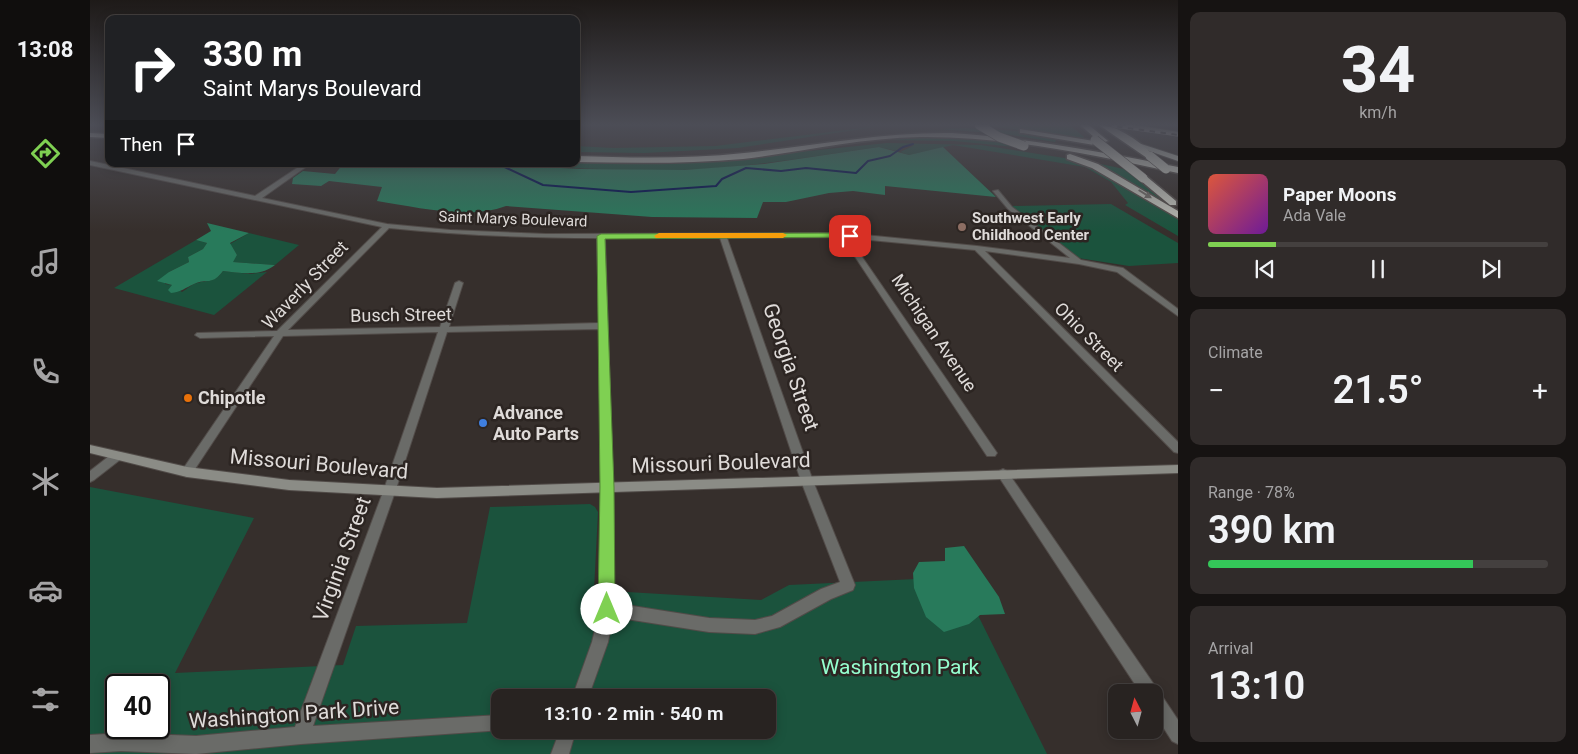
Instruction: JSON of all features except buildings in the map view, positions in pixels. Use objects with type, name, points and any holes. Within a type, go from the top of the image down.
[{"type":"highway","points":[[1079,160],[1095,166],[1178,215]]},
{"type":"highway","points":[[1087,160],[1178,177]]},
{"type":"highway","points":[[1125,160],[1178,207]]},
{"type":"highway","points":[[1134,160],[1178,168]]},
{"type":"highway","points":[[1137,160],[1178,168]]},
{"type":"highway","points":[[1155,160],[1178,177]]},
{"type":"highway","points":[[1147,178],[1178,198]]},
{"type":"main road","name":"Missouri Boulevard","points":[[90,449],[188,472],[288,485],[389,492],[496,491],[1178,469]]},
{"type":"street","name":"Saint Marys Boulevard","points":[[90,163],[105,166]]},
{"type":"street","name":"Saint Marys Boulevard","points":[[109,167],[387,226],[491,236],[844,235],[977,248],[1079,262],[1120,270],[1178,314]]},
{"type":"street","points":[[257,198],[303,167]]},
{"type":"street","points":[[996,191],[1010,208],[1079,262]]},
{"type":"street","name":"Waverly Street","points":[[188,472],[281,332],[387,226]]},
{"type":"street","name":"Michigan Avenue","points":[[844,235],[991,453]]},
{"type":"street","points":[[583,689],[600,642],[607,609],[607,487],[601,236]]},
{"type":"street","name":"Georgia Street","points":[[607,609],[709,625],[755,627],[775,622],[805,604],[848,584],[807,480],[723,236]]},
{"type":"street","name":"Ohio Street","points":[[977,248],[1178,449]]},
{"type":"street","name":"Virginia Street","points":[[301,735],[389,492],[459,283]]},
{"type":"street","name":"Busch Street","points":[[200,335],[603,326]]},
{"type":"street","points":[[90,477],[117,456]]},
{"type":"street","points":[[1003,474],[1144,684]]},
{"type":"street","points":[[1163,712],[1178,735]]},
{"type":"street","name":"Washington Park Drive","points":[[90,744],[120,742],[196,745],[301,735],[491,724]]},
{"type":"street","points":[[560,754],[565,739]]},
{"type":"green space","points":[[788,160],[682,170],[557,167],[580,167],[580,163]]},
{"type":"green space","points":[[790,160],[957,160],[996,197],[885,186],[885,195],[853,191],[829,193],[786,202],[763,202],[757,218],[652,217],[506,206],[476,212],[442,211],[377,201],[382,187],[329,181],[321,186],[292,184],[293,178],[303,171],[335,174],[341,167],[540,167],[684,170]]},
{"type":"green space","points":[[1044,160],[1077,160],[1178,218],[1178,236],[1125,205],[1128,203],[1111,182],[1085,167]]},
{"type":"green space","points":[[1091,162],[1124,169],[1175,210]]},
{"type":"green space","points":[[1111,204],[1178,243],[1178,263],[1129,266],[1078,258],[1011,206]]},
{"type":"green space","points":[[207,223],[249,233],[230,243],[237,255],[233,262],[275,265],[257,273],[223,271],[216,279],[199,282],[171,293],[168,290],[172,285],[157,281],[169,272],[189,262],[188,257],[203,249],[207,243],[196,240],[211,231]]},
{"type":"green space","points":[[249,233],[299,245],[275,265],[232,262],[237,255],[230,244]]},
{"type":"green space","points":[[196,240],[207,243],[203,249],[188,257],[189,262],[169,272],[165,284],[172,285],[182,292],[191,285],[215,279],[223,271],[250,274],[267,272],[214,315],[114,288]]},
{"type":"green space","name":"Washington Park","points":[[90,487],[254,518],[175,673],[343,665],[356,626],[467,623],[490,507],[590,504],[598,512],[594,590],[761,600],[789,585],[959,577],[1047,754],[90,754]]},
{"type":"green space","points":[[964,546],[999,597],[1005,614],[980,615],[969,624],[944,632],[926,617],[914,588],[913,573],[919,562],[945,561],[945,548]]},
{"type":"waterway","points":[[504,167],[543,185],[631,192],[716,186],[722,179],[746,168],[781,171],[806,168],[856,173],[868,161],[872,160]]},
{"type":"slow traffic","points":[[659,236],[783,235]]},
{"type":"place","name":"Southwest Early Childhood Center","points":[[962,227]]},
{"type":"place","name":"Chipotle","points":[[188,398]]},
{"type":"place","name":"Advance Auto Parts","points":[[483,423]]},
{"type":"route","points":[[607,609],[607,487],[601,236],[850,236]]}]
